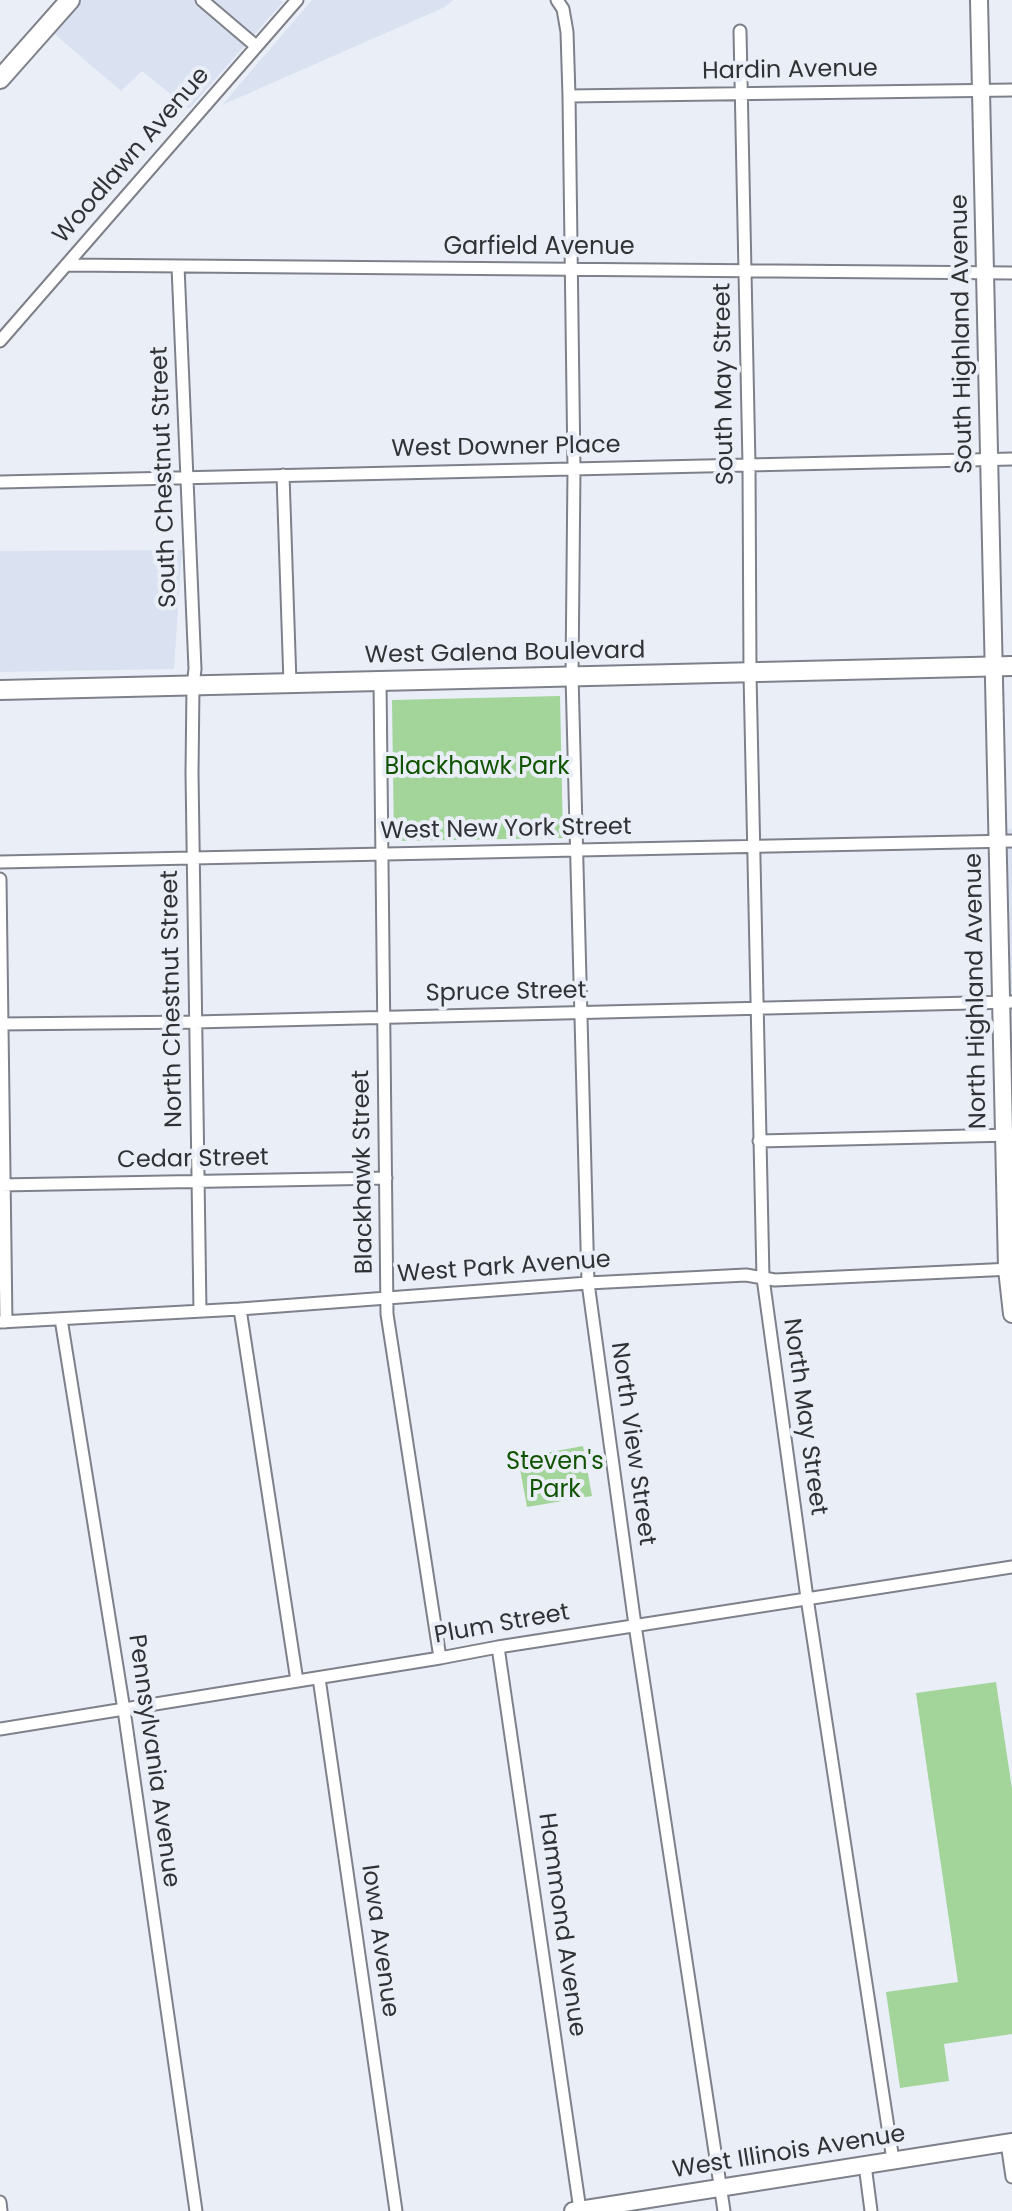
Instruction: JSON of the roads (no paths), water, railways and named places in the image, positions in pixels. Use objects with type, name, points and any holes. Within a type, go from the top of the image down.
[{"type":"main road","points":[[0,79],[70,0]]},
{"type":"main road","name":"West Galena Boulevard","points":[[0,690],[1003,667]]},
{"type":"street","points":[[202,0],[256,46]]},
{"type":"street","name":"Woodlawn Avenue","points":[[0,341],[297,0]]},
{"type":"street","name":"North View Street","points":[[557,0],[563,9],[567,32],[569,96],[574,469],[572,676],[588,1283],[635,1625],[724,2211]]},
{"type":"street","name":"South Highland Avenue","points":[[979,0],[990,460],[1003,667]]},
{"type":"street","name":"South May Street","points":[[740,31],[750,674]]},
{"type":"street","name":"Hardin Avenue","points":[[569,96],[1012,90]]},
{"type":"street","name":"Garfield Avenue","points":[[66,265],[1012,273]]},
{"type":"street","name":"South Chestnut Street","points":[[178,266],[195,669],[193,686]]},
{"type":"street","name":"West Downer Place","points":[[0,482],[1012,459]]},
{"type":"street","points":[[283,475],[290,683]]},
{"type":"street","name":"North Highland Avenue","points":[[1003,667],[1012,1314]]},
{"type":"street","name":"North May Street","points":[[750,674],[763,1278],[807,1598],[893,2160]]},
{"type":"street","name":"Blackhawk Street","points":[[380,681],[387,1314],[440,1658]]},
{"type":"street","name":"North Chestnut Street","points":[[193,686],[200,1311]]},
{"type":"street","name":"West New York Street","points":[[0,862],[1005,841]]},
{"type":"street","points":[[0,879],[3,1322]]},
{"type":"street","name":"Spruce Street","points":[[1,1024],[1006,1002]]},
{"type":"street","points":[[759,1141],[1008,1135]]},
{"type":"street","name":"Cedar Street","points":[[2,1185],[386,1178]]},
{"type":"street","name":"West Park Avenue","points":[[3,1322],[240,1309],[588,1283],[746,1275],[791,1279],[1009,1269]]},
{"type":"street","points":[[240,1309],[297,1681]]},
{"type":"street","name":"Pennsylvania Avenue","points":[[61,1319],[124,1710],[196,2211]]},
{"type":"street","name":"Plum Street","points":[[0,1729],[1012,1567]]},
{"type":"street","name":"Hammond Avenue","points":[[498,1647],[577,2210]]},
{"type":"street","name":"Iowa Avenue","points":[[319,1678],[396,2211]]},
{"type":"street","points":[[1009,2142],[1012,2177]]},
{"type":"street","name":"West Illinois Avenue","points":[[577,2210],[1009,2142]]},
{"type":"street","points":[[865,2165],[871,2211]]},
{"type":"street","points":[[0,2202],[1,2211]]},
{"type":"park label","name":"Blackhawk Park","points":[[477,768]]},
{"type":"park label","name":"Steven's Park","points":[[555,1477]]}]
